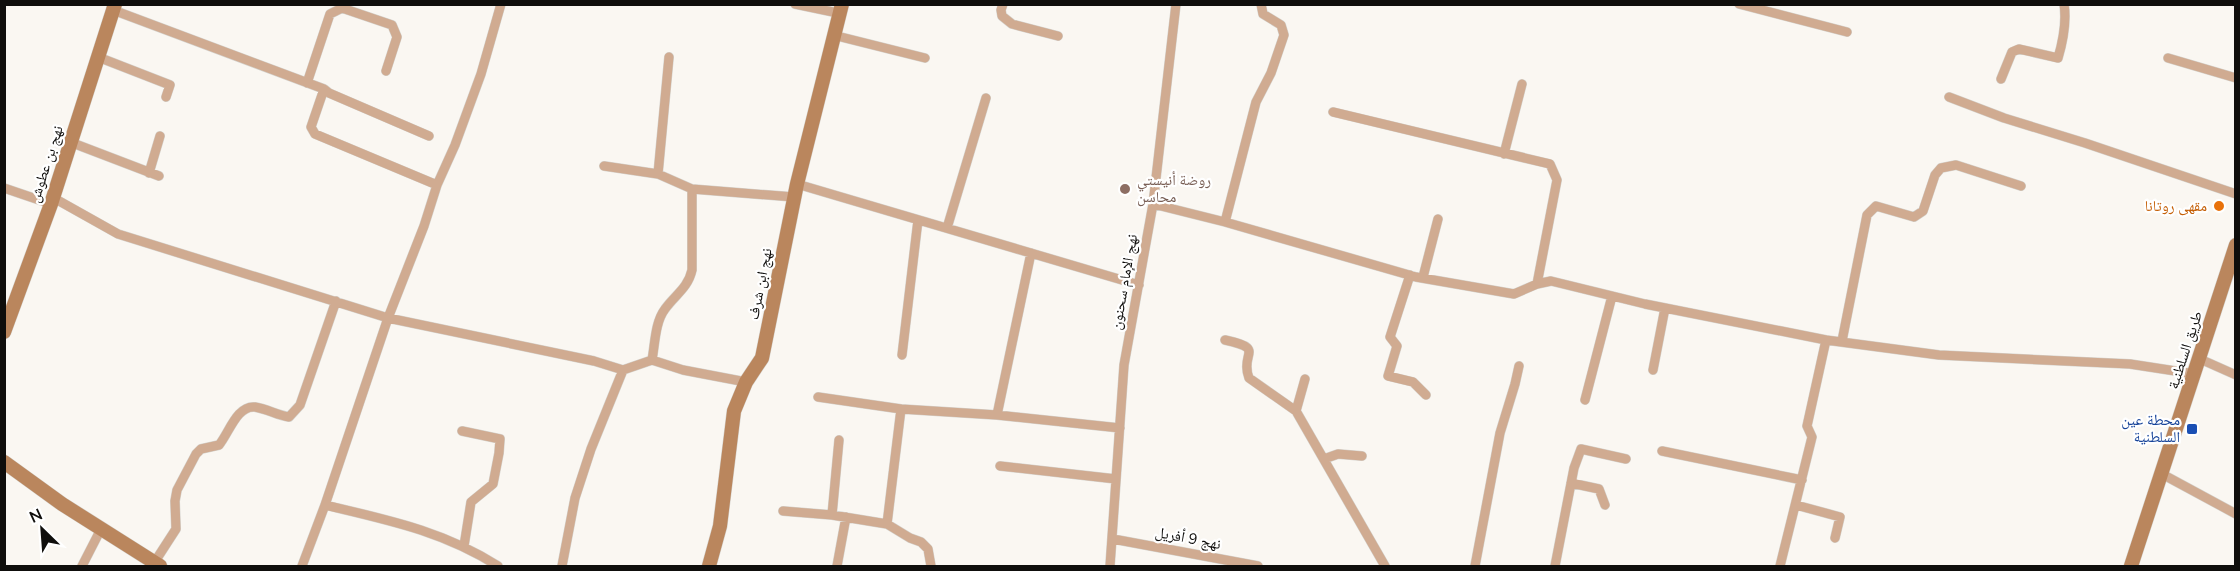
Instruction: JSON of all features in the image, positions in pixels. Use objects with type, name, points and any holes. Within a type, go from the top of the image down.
[{"type":"street","points":[[302,567],[388,318],[481,74],[501,4]]},
{"type":"street","points":[[795,4],[840,9]]},
{"type":"street","points":[[1003,4],[1001,10],[1005,20],[1012,24],[1058,36]]},
{"type":"street","name":"نهج الإمام سحنون","points":[[1110,567],[1124,365],[1153,204],[1176,4]]},
{"type":"street","points":[[1225,222],[1256,102],[1271,73],[1284,36],[1281,25],[1263,14],[1261,4]]},
{"type":"street","points":[[1739,4],[1789,19],[1847,32]]},
{"type":"street","points":[[2001,79],[2012,52],[2019,49],[2058,58],[2067,18],[2064,4]]},
{"type":"street","points":[[114,7],[307,82],[429,136]]},
{"type":"street","name":"نهج بن عطوش","points":[[4,332],[8,311],[51,200],[114,7]]},
{"type":"street","points":[[307,82],[330,14],[342,8],[392,25],[398,37],[386,71]]},
{"type":"street","name":"نهج ابن شرف","points":[[709,567],[720,526],[734,411],[746,382],[762,358],[796,191],[840,9]]},
{"type":"street","points":[[833,35],[925,58]]},
{"type":"street","points":[[98,57],[170,85],[166,97]]},
{"type":"street","points":[[658,174],[669,57]]},
{"type":"street","points":[[2168,58],[2235,78]]},
{"type":"street","points":[[1504,154],[1522,84]]},
{"type":"street","points":[[324,89],[311,127],[315,134],[437,185]]},
{"type":"street","points":[[1949,97],[2004,118],[2074,139],[2235,194]]},
{"type":"street","points":[[947,228],[986,98]]},
{"type":"street","points":[[1333,112],[1550,164],[1557,180],[1537,284]]},
{"type":"street","points":[[149,173],[160,136]]},
{"type":"street","points":[[70,142],[159,177]]},
{"type":"street","points":[[1842,341],[1867,215],[1876,206],[1914,217],[1923,211],[1935,175],[1941,168],[1956,165],[2021,186]]},
{"type":"street","points":[[604,166],[658,174],[692,189],[796,191],[918,220],[1139,285]]},
{"type":"street","points":[[4,188],[51,200],[118,234],[388,318],[594,361],[623,370],[652,360],[683,370],[746,382]]},
{"type":"street","points":[[652,360],[659,323],[664,310],[690,282],[692,189]]},
{"type":"street","points":[[1153,204],[1225,222],[1410,275],[1515,294],[1537,284],[1551,281],[1665,308],[1826,340],[1939,355],[2130,364],[2195,374]]},
{"type":"street","points":[[1423,278],[1438,219]]},
{"type":"street","points":[[902,355],[918,220]]},
{"type":"street","name":"طريق السلطنية","points":[[2131,567],[2235,246]]},
{"type":"street","points":[[997,415],[1031,253]]},
{"type":"street","points":[[1410,275],[1390,337],[1396,346],[1388,376],[1413,382],[1426,395]]},
{"type":"street","points":[[1585,400],[1612,296]]},
{"type":"street","points":[[4,462],[157,565],[176,529],[177,490],[196,454],[201,449],[219,445],[241,412],[248,407],[256,407],[289,417],[295,412],[300,405],[336,302]]},
{"type":"street","points":[[1653,370],[1665,308]]},
{"type":"street","points":[[1225,340],[1247,346],[1249,378],[1296,411],[1385,567]]},
{"type":"street","points":[[1780,567],[1812,437],[1807,426],[1826,340]]},
{"type":"street","points":[[2200,359],[2235,375]]},
{"type":"street","points":[[1475,567],[1500,433],[1519,366]]},
{"type":"street","points":[[562,567],[575,498],[591,449],[623,370]]},
{"type":"street","points":[[1296,411],[1305,379]]},
{"type":"street","points":[[818,397],[901,409],[997,415],[1120,428]]},
{"type":"street","points":[[887,524],[901,409]]},
{"type":"street","points":[[462,431],[500,439],[493,483],[471,502],[465,546]]},
{"type":"street","points":[[832,515],[839,440]]},
{"type":"street","points":[[1555,567],[1571,483],[1581,449],[1626,459]]},
{"type":"street","points":[[1662,451],[1802,480]]},
{"type":"street","points":[[1324,459],[1338,454],[1362,456]]},
{"type":"street","points":[[1000,466],[1116,479]]},
{"type":"street","points":[[2162,474],[2235,514]]},
{"type":"street","points":[[1571,483],[1599,489],[1605,505]]},
{"type":"street","points":[[325,505],[404,524],[465,546],[498,567]]},
{"type":"street","points":[[1796,505],[1840,517],[1835,538]]},
{"type":"street","points":[[783,510],[887,524],[921,542],[927,549],[931,567]]},
{"type":"street","points":[[837,567],[846,517]]},
{"type":"street","points":[[82,567],[102,529]]},
{"type":"street","name":"نهج 9 أفريل","points":[[1113,539],[1258,567]]},
{"type":"place","name":"روضة أنيستي محاسن","points":[[1125,189]]},
{"type":"place","name":"مقهى روتانا","points":[[2219,206]]},
{"type":"place","name":"محطة عين السلطنية","points":[[2192,429]]}]
